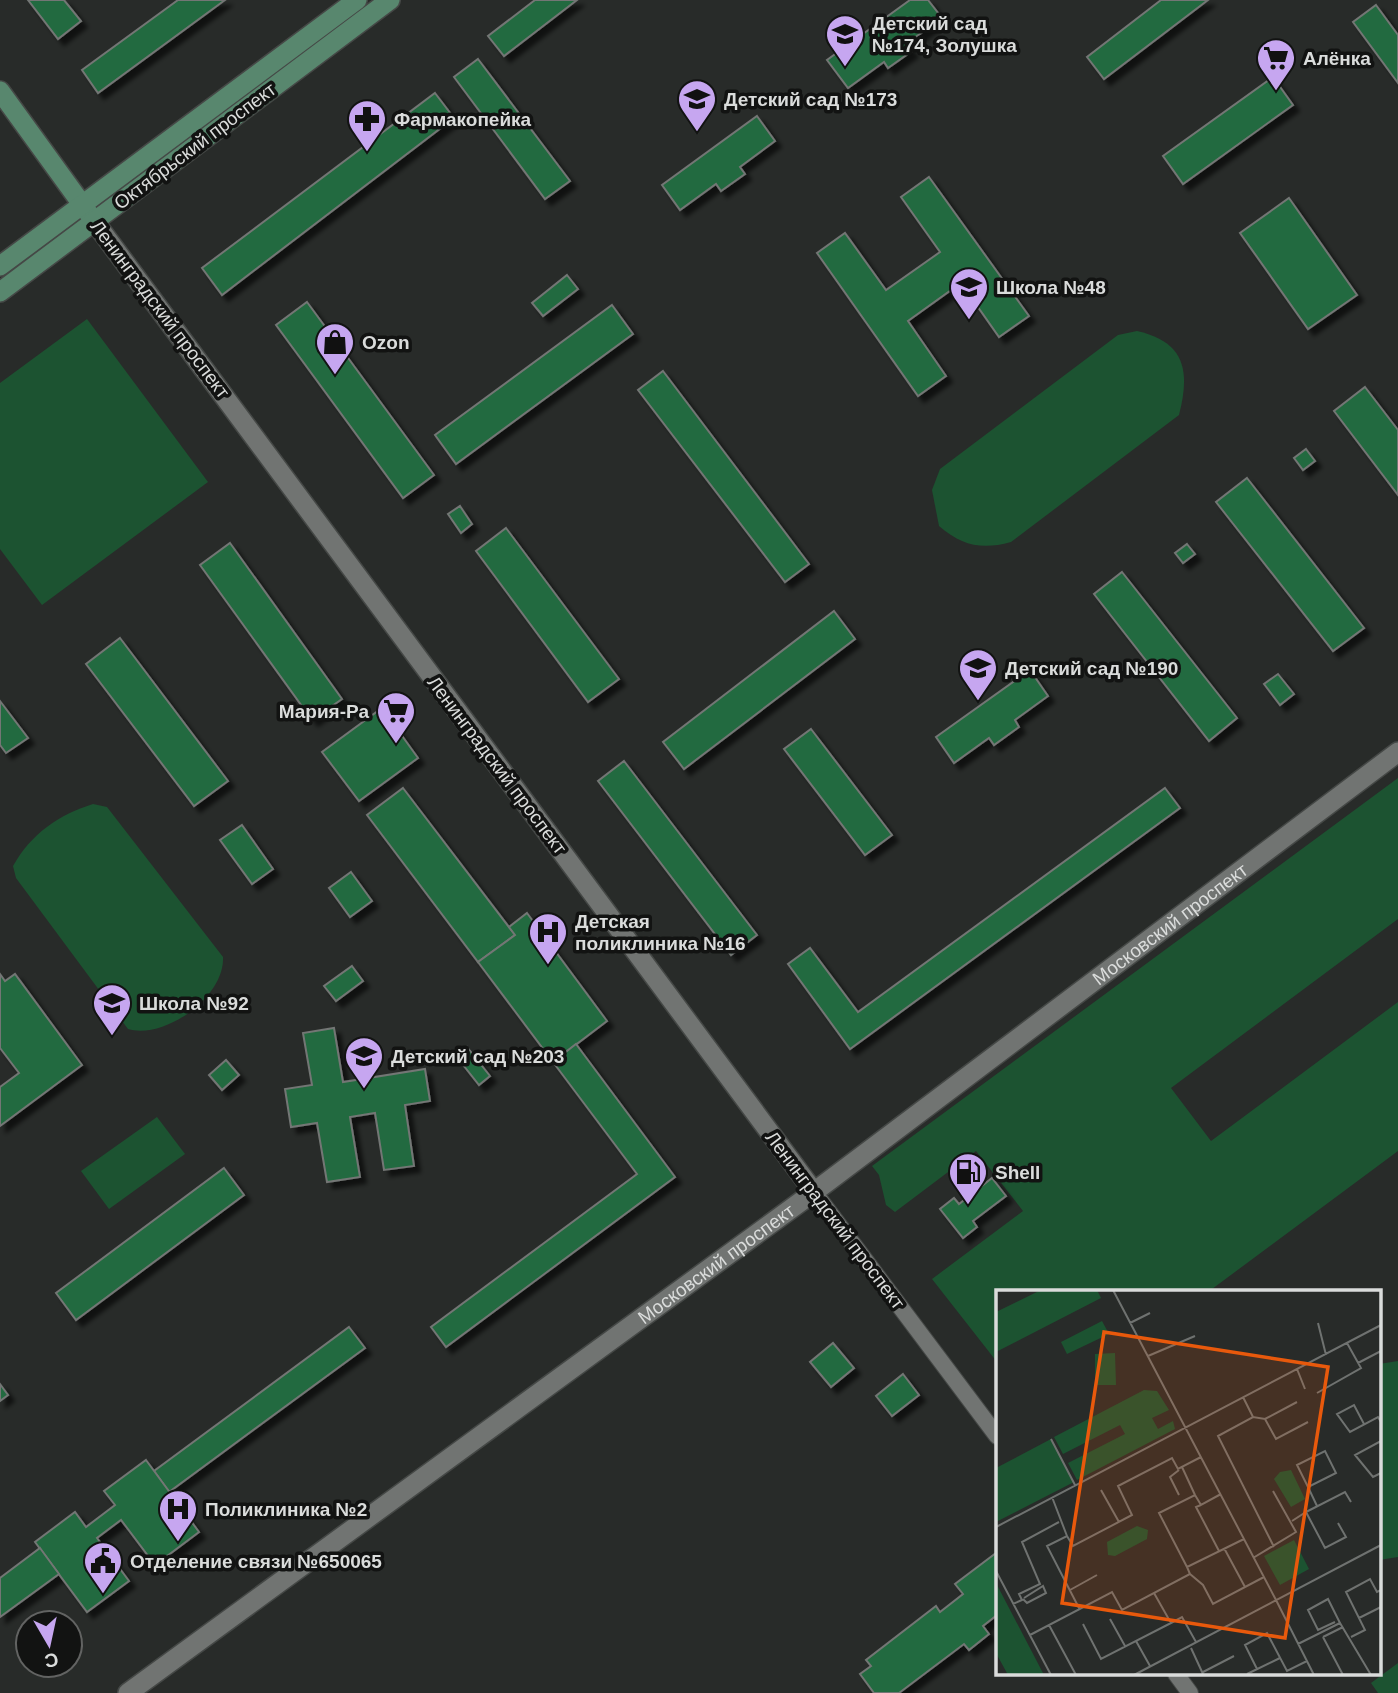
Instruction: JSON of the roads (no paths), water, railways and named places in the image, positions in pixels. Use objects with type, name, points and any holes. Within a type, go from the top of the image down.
[{"type":"main road","name":"Октябрьский проспект","points":[[0,292],[88,213],[357,0]]},
{"type":"main road","name":"Октябрьский проспект","points":[[0,266],[88,213],[390,0]]},
{"type":"main road","name":"Ленинградский проспект","points":[[0,91],[88,213]]},
{"type":"street","name":"Ленинградский проспект","points":[[88,213],[996,1435]]},
{"type":"street","name":"Московский проспект","points":[[128,1693],[814,1192],[1398,752]]},
{"type":"street","points":[[1177,1676],[1190,1693]]},
{"type":"place","name":"Детский сад №174, Золушка","points":[[845,68]]},
{"type":"place","name":"Алёнка","points":[[1276,92]]},
{"type":"place","name":"Детский сад №173","points":[[697,133]]},
{"type":"place","name":"Фармакопейка","points":[[367,153]]},
{"type":"place","name":"Школа №48","points":[[969,321]]},
{"type":"place","name":"Ozon","points":[[335,376]]},
{"type":"place","name":"Детский сад №190","points":[[978,702]]},
{"type":"place","name":"Мария-Ра","points":[[396,745]]},
{"type":"place","name":"Детская поликлиника №16","points":[[548,966]]},
{"type":"place","name":"Школа №92","points":[[112,1037]]},
{"type":"place","name":"Детский сад №203","points":[[364,1090]]},
{"type":"place","name":"Shell","points":[[968,1206]]},
{"type":"place","name":"Поликлиника №2","points":[[178,1543]]},
{"type":"place","name":"Отделение связи №650065","points":[[103,1595]]}]
